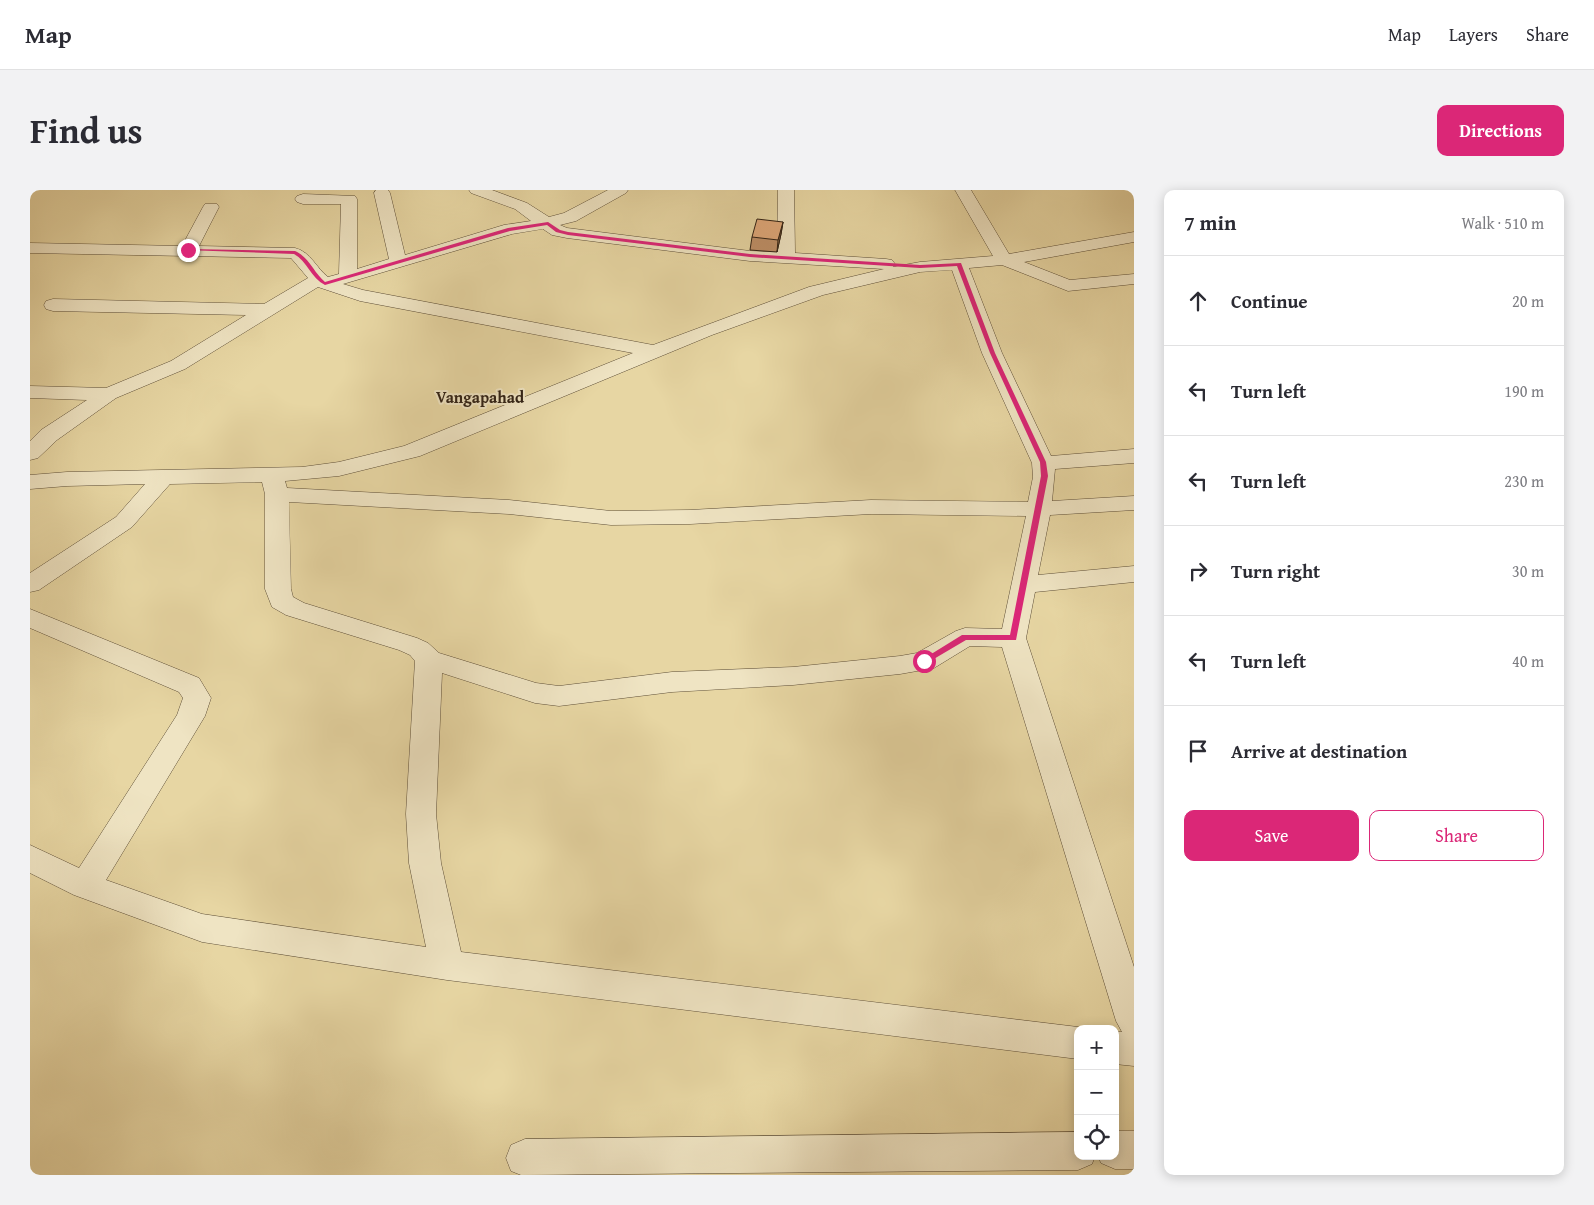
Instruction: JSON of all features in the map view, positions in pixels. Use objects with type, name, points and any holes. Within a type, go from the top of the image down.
[{"type":"street","points":[[477,190],[521,206],[558,231],[568,233],[660,246],[786,259],[920,267]]},
{"type":"street","points":[[30,453],[48,435],[109,394],[178,365],[267,310],[321,281],[348,276],[510,229],[548,223],[570,216],[620,190]]},
{"type":"street","points":[[786,190],[786,259]]},
{"type":"street","points":[[963,190],[1004,260],[1068,286],[1134,280]]},
{"type":"street","points":[[382,193],[398,262]]},
{"type":"street","points":[[303,199],[349,199],[348,276]]},
{"type":"street","points":[[188,250],[211,207]]},
{"type":"street","points":[[274,484],[302,474],[339,469],[412,451],[705,330],[816,291],[920,267],[1004,260],[1134,238]]},
{"type":"street","points":[[30,248],[295,253],[301,256],[321,281],[360,295],[653,351]]},
{"type":"street","points":[[959,264],[992,353],[1043,462],[1044,476],[1039,509],[1013,638],[1134,1021]]},
{"type":"street","points":[[53,305],[267,310]]},
{"type":"street","points":[[30,392],[109,394]]},
{"type":"street","points":[[1043,462],[1134,456]]},
{"type":"street","points":[[30,584],[124,522],[164,477]]},
{"type":"street","points":[[30,482],[67,479],[164,477],[274,484],[611,518],[690,517],[872,507],[1039,509],[1134,503]]},
{"type":"street","points":[[274,484],[278,588],[281,601],[295,609],[408,644],[419,649],[429,659],[534,693],[559,696],[672,682],[793,676],[900,666],[924,661],[965,637],[1013,638]]},
{"type":"street","points":[[1023,585],[1134,574]]},
{"type":"street","points":[[30,618],[189,685],[197,698],[187,723],[85,886]]},
{"type":"street","points":[[429,659],[421,814],[425,863],[447,965]]},
{"type":"street","points":[[30,858],[85,886],[202,928],[447,965],[1074,1043]]},
{"type":"street","points":[[1119,1048],[1134,1050]]},
{"type":"street","points":[[526,1158],[1074,1150]]},
{"type":"street","points":[[1119,1150],[1134,1150]]},
{"type":"building","points":[[757,219],[783,222],[778,240],[752,237]]},
{"type":"district","name":"Vangapahad","points":[[480,397]]},
{"type":"route","points":[[188,250],[295,253],[301,256],[325,284],[510,229],[548,223],[558,231],[568,233],[750,256],[920,267],[959,264],[992,353],[1043,462],[1044,476],[1013,638],[965,637],[924,661]]}]
